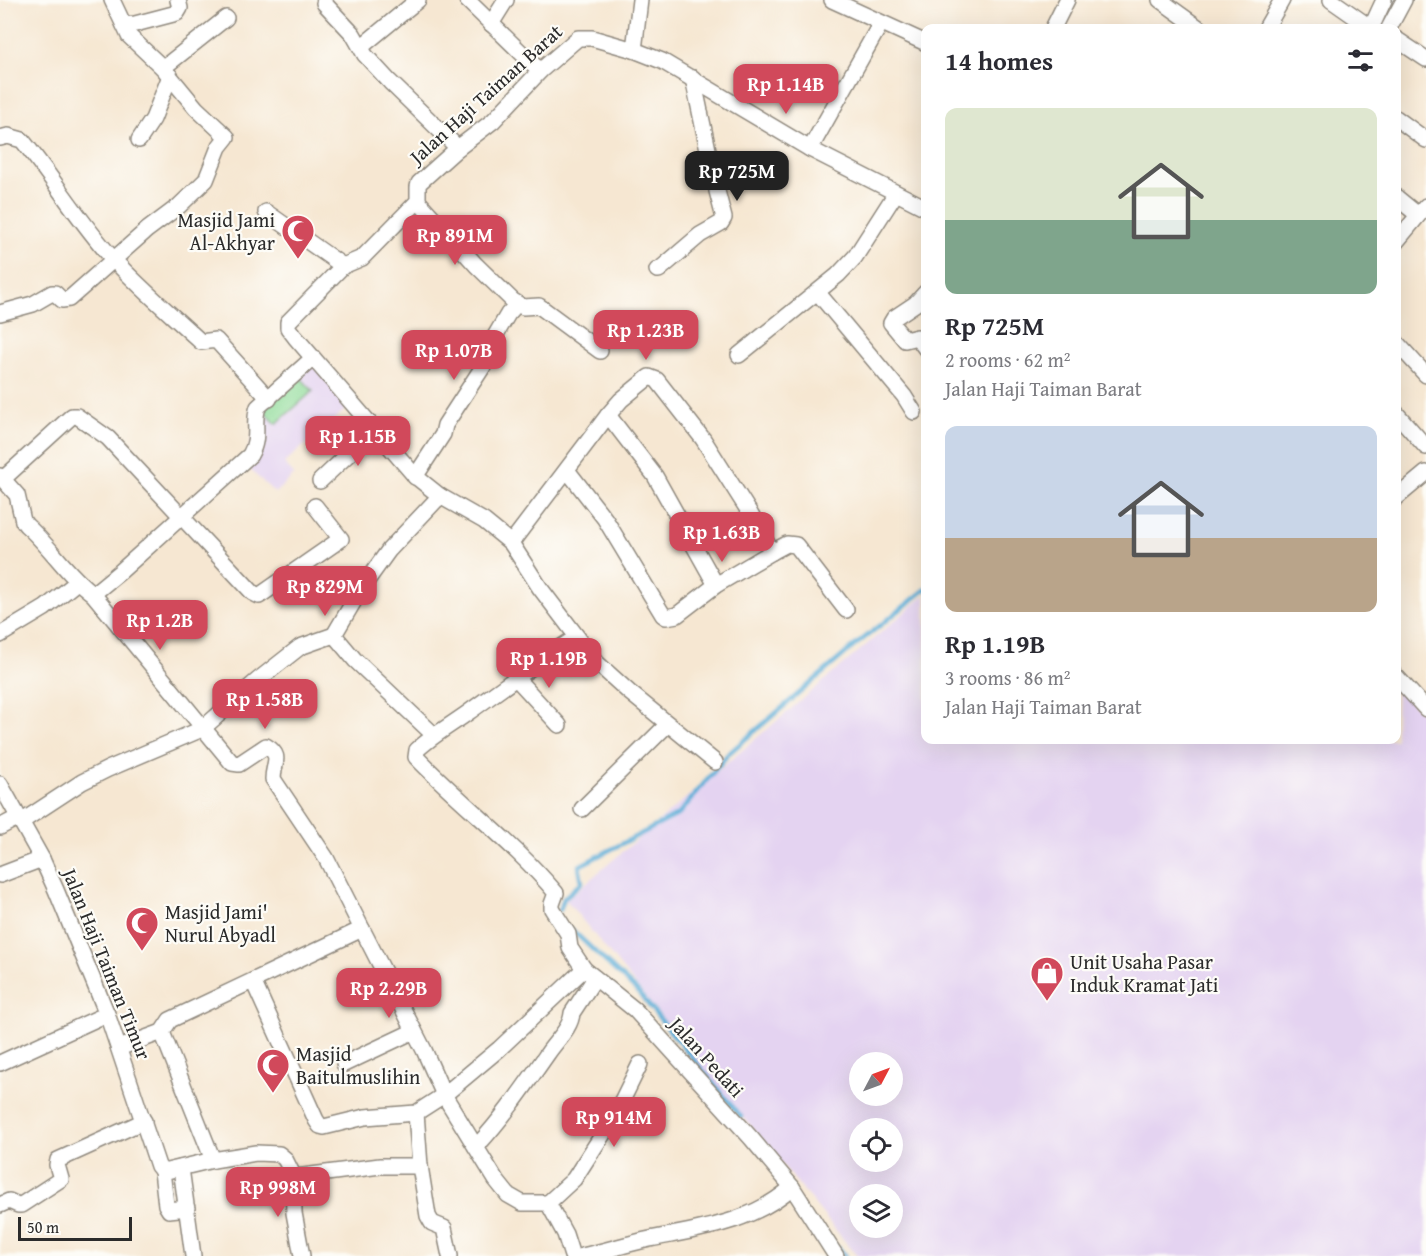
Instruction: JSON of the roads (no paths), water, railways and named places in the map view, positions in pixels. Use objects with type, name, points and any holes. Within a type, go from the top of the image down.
[{"type":"street","points":[[0,314],[33,304],[52,293],[66,301],[147,230],[179,206],[206,180],[219,147],[227,137],[196,108],[166,72],[129,36],[112,0]]},
{"type":"street","points":[[124,25],[177,12],[180,8],[178,0]]},
{"type":"street","points":[[361,47],[418,0]]},
{"type":"street","points":[[467,0],[540,71]]},
{"type":"street","points":[[491,24],[506,0]]},
{"type":"street","points":[[634,50],[640,0]]},
{"type":"street","points":[[832,0],[921,41]]},
{"type":"street","points":[[1055,24],[1067,0]]},
{"type":"street","points":[[1160,0],[1193,24]]},
{"type":"street","points":[[1268,24],[1282,0]]},
{"type":"street","points":[[1331,0],[1365,24]]},
{"type":"street","points":[[1373,24],[1384,0]]},
{"type":"street","points":[[1391,24],[1404,0]]},
{"type":"street","points":[[324,3],[353,34],[390,82],[458,148]]},
{"type":"street","points":[[139,140],[153,119],[166,72],[226,18]]},
{"type":"street","points":[[810,148],[881,22]]},
{"type":"street","name":"Jalan Haji Taiman Barat","points":[[715,762],[597,663],[540,588],[512,543],[484,521],[441,496],[415,477],[288,328],[288,322],[343,266],[362,258],[418,201],[420,183],[458,148],[493,121],[540,71],[578,38],[592,38],[662,61],[810,148],[921,206]]},
{"type":"street","points":[[1401,42],[1426,59]]},
{"type":"street","points":[[657,270],[700,235],[721,223],[724,218],[717,191],[717,173],[711,164],[693,78]]},
{"type":"street","points":[[1401,121],[1426,140]]},
{"type":"street","points":[[0,138],[8,136],[22,140],[114,260],[201,342],[216,340],[269,399]]},
{"type":"street","points":[[739,355],[838,275],[855,257],[896,193]]},
{"type":"street","points":[[1401,200],[1422,210],[1401,236]]},
{"type":"street","points":[[418,201],[476,265],[517,304],[523,307],[539,306],[600,351]]},
{"type":"street","points":[[266,212],[343,266]]},
{"type":"street","points":[[818,293],[904,396],[914,412]]},
{"type":"street","points":[[921,297],[894,318],[891,323],[904,340],[918,337],[921,342]]},
{"type":"street","points":[[415,477],[486,362],[485,353],[508,314],[517,304]]},
{"type":"street","points":[[1401,347],[1425,373]]},
{"type":"street","points":[[93,594],[250,454],[256,439],[257,410],[313,358]]},
{"type":"street","points":[[512,543],[608,415],[646,378],[657,380],[703,439],[772,552]]},
{"type":"street","points":[[315,506],[341,539],[259,596],[253,593],[108,438],[75,415],[2,477],[17,495],[26,525],[52,550],[77,582],[93,594],[202,729],[234,764],[239,764],[266,746],[274,753],[277,759],[273,779],[326,858],[414,1030],[444,1095],[496,1180],[515,1200],[527,1204],[548,1203],[574,1179],[614,1116],[640,1064]]},
{"type":"street","points":[[608,415],[655,476],[716,585]]},
{"type":"street","points":[[1401,418],[1426,447]]},
{"type":"street","points":[[320,481],[374,430]]},
{"type":"street","points":[[567,470],[605,519],[663,615],[672,617],[677,615],[716,585],[787,544],[796,545],[846,610]]},
{"type":"street","points":[[1401,494],[1426,473]]},
{"type":"street","points":[[0,827],[20,820],[82,782],[202,729],[300,647],[334,635],[361,589],[389,550],[441,496]]},
{"type":"street","points":[[0,635],[45,608],[77,582]]},
{"type":"street","points":[[334,635],[355,660],[434,735],[515,676],[577,636]]},
{"type":"street","points":[[515,676],[559,725]]},
{"type":"street","points":[[1401,682],[1426,709]]},
{"type":"street","points":[[582,809],[668,724]]},
{"type":"street","name":"Jalan Pedati","points":[[434,735],[417,750],[416,757],[511,844],[556,893],[552,909],[568,934],[570,948],[590,973],[642,1017],[751,1138],[792,1187],[836,1256]]},
{"type":"street","name":"Jalan Haji Taiman Timur","points":[[0,784],[42,859],[107,1014],[160,1168],[166,1205],[169,1210],[187,1208]]},
{"type":"street","points":[[0,875],[42,859]]},
{"type":"street","points":[[119,1048],[162,1032],[170,1020],[362,929]]},
{"type":"street","points":[[253,981],[320,1126],[325,1127],[378,1115],[416,1113],[444,1095],[590,973]]},
{"type":"street","points":[[476,1147],[507,1111],[558,1040],[571,1020],[590,973]]},
{"type":"street","points":[[0,1063],[107,1014]]},
{"type":"street","points":[[344,1064],[414,1030]]},
{"type":"street","points":[[162,1032],[213,1160]]},
{"type":"street","points":[[416,1113],[420,1166],[428,1216],[432,1223],[444,1228],[450,1256]]},
{"type":"street","points":[[0,1205],[9,1201],[21,1205],[61,1179],[58,1160],[144,1121]]},
{"type":"street","points":[[160,1168],[181,1168],[213,1160],[273,1152],[285,1158],[293,1175],[294,1213],[302,1256]]},
{"type":"street","points":[[293,1175],[296,1177],[380,1166],[420,1166]]},
{"type":"street","points":[[181,1168],[193,1256]]},
{"type":"street","points":[[582,1256],[626,1244],[702,1230],[732,1221],[774,1201],[792,1187]]},
{"type":"street","points":[[548,1203],[565,1234],[572,1256]]},
{"type":"waterway","points":[[1381,24],[1393,0]]},
{"type":"waterway","points":[[560,910],[564,898],[582,882],[579,866],[679,814],[728,754],[853,647],[921,593]]},
{"type":"waterway","points":[[572,930],[637,991],[741,1117]]},
{"type":"waterway","points":[[839,1248],[845,1256]]},
{"type":"place","name":"Masjid Jami Al-Akhyar","points":[[298,260]]},
{"type":"place","name":"Masjid Jami' Nurul Abyadl","points":[[142,952]]},
{"type":"place","name":"Unit Usaha Pasar Induk Kramat Jati","points":[[1047,1002]]},
{"type":"place","name":"Masjid Baitulmuslihin","points":[[273,1094]]}]
